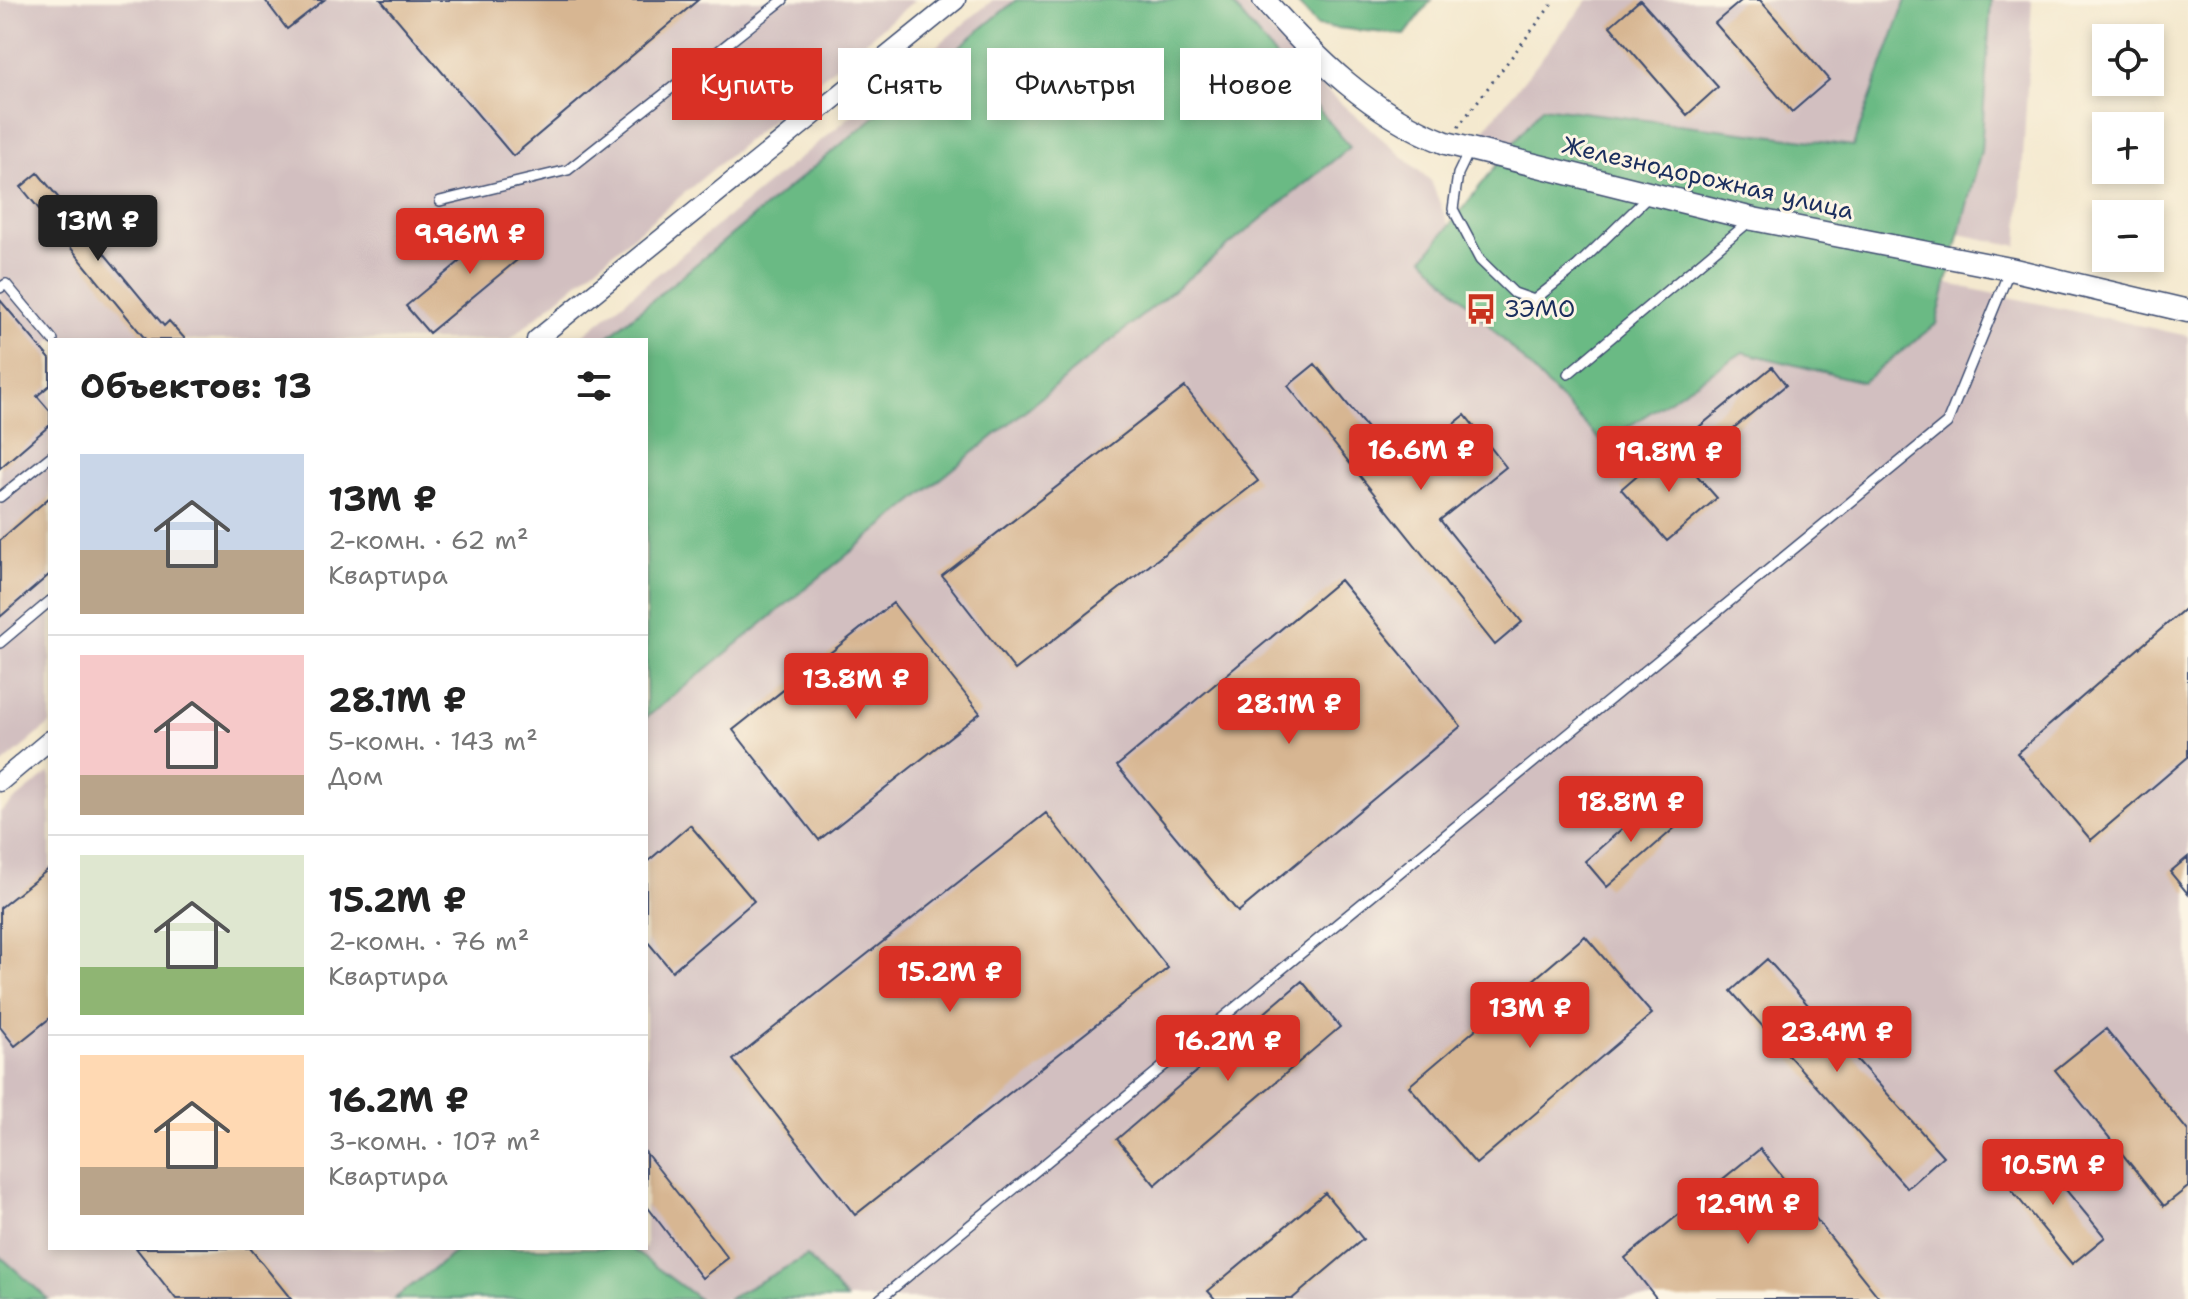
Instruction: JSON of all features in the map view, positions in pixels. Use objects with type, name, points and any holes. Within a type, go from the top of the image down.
[{"type":"street","points":[[538,338],[956,0]]},
{"type":"street","name":"Железнодорожная улица","points":[[1264,0],[1316,60],[1371,105],[1413,130],[1446,143],[1753,219],[2010,269],[2188,311]]},
{"type":"street","points":[[0,782],[48,742]]},
{"type":"lane","points":[[440,201],[568,170],[783,0]]},
{"type":"lane","points":[[1470,149],[1458,174],[1453,209],[1480,260],[1514,293],[1534,300],[1577,266],[1651,194]]},
{"type":"lane","points":[[1568,374],[1753,219]]},
{"type":"lane","points":[[880,1299],[1947,423],[2010,269]]},
{"type":"lane","points":[[0,288],[6,284],[51,338]]},
{"type":"lane","points":[[0,497],[48,459]]},
{"type":"lane","points":[[0,643],[48,603]]},
{"type":"path","points":[[1446,143],[1555,0]]},
{"type":"shaded area","points":[[0,0],[915,0],[858,48],[838,48],[838,64],[822,78],[822,48],[672,48],[672,120],[772,120],[511,338],[48,338],[48,726],[0,766]]},
{"type":"shaded area","points":[[993,0],[1242,0],[1286,48],[1180,48],[1180,120],[1321,120],[1321,86],[1431,181],[1453,236],[1650,219],[2188,336],[2188,1299],[0,1299],[0,812],[48,774],[48,1250],[648,1250],[648,338],[579,338],[846,120],[971,120],[971,48],[934,48]]},
{"type":"shaded area","points":[[1588,0],[2032,0],[2018,246],[1479,136]]},
{"type":"green space","points":[[1016,0],[1229,0],[1269,48],[1180,48],[1180,120],[1321,120],[1321,112],[1350,147],[648,716],[648,338],[606,338],[871,120],[971,120],[971,48],[958,48]]},
{"type":"green space","points":[[1295,0],[1431,0],[1405,35],[1317,26]]},
{"type":"green space","points":[[1906,0],[1991,0],[1981,151],[1936,324],[1863,382],[1743,352],[1603,443],[1424,258],[1542,107],[1853,146]]},
{"type":"green space","points":[[458,1250],[633,1250],[699,1299],[394,1299]]},
{"type":"green space","points":[[0,1256],[48,1299],[0,1299]]},
{"type":"green space","points":[[807,1256],[846,1299],[728,1299]]},
{"type":"building","points":[[265,0],[324,0],[287,29]]},
{"type":"building","points":[[381,0],[698,0],[513,156]]},
{"type":"building","points":[[1640,0],[1718,87],[1687,115],[1610,26]]},
{"type":"building","points":[[1742,0],[1760,0],[1829,80],[1792,112],[1715,23]]},
{"type":"building","points":[[38,173],[164,326],[169,321],[184,338],[144,338],[21,187]]},
{"type":"building","points":[[512,218],[534,246],[429,333],[406,306]]},
{"type":"building","points":[[0,300],[48,357],[48,387],[37,396],[48,409],[48,427],[0,468]]},
{"type":"building","points":[[1315,364],[1399,468],[1465,415],[1506,467],[1440,520],[1522,622],[1495,645],[1288,386]]},
{"type":"building","points":[[1772,367],[1786,385],[1713,445],[1699,427]]},
{"type":"building","points":[[1185,387],[1258,481],[1015,670],[942,576]]},
{"type":"building","points":[[1671,446],[1717,498],[1667,541],[1621,489]]},
{"type":"building","points":[[48,499],[48,576],[0,617],[0,540]]},
{"type":"building","points":[[1340,580],[1461,726],[1238,912],[1117,766]]},
{"type":"building","points":[[893,603],[980,713],[819,840],[733,730]]},
{"type":"building","points":[[2188,606],[2188,757],[2091,840],[2017,753]]},
{"type":"building","points":[[1655,800],[1677,826],[1607,887],[1585,861]]},
{"type":"building","points":[[1046,813],[1168,968],[855,1215],[733,1060]]},
{"type":"building","points":[[690,825],[754,901],[672,971],[648,942],[648,861]]},
{"type":"building","points":[[2188,857],[2188,894],[2170,872]]},
{"type":"building","points":[[48,870],[48,1020],[15,1046],[0,1027],[0,908]]},
{"type":"building","points":[[1585,936],[1652,1014],[1476,1164],[1409,1086]]},
{"type":"building","points":[[1767,959],[1943,1156],[1907,1188],[1731,991]]},
{"type":"building","points":[[1302,981],[1340,1027],[1155,1185],[1117,1139]]},
{"type":"building","points":[[2106,1029],[2188,1131],[2188,1187],[2164,1206],[2055,1070]]},
{"type":"building","points":[[1760,1149],[1880,1299],[1657,1299],[1625,1258]]},
{"type":"building","points":[[2033,1150],[2105,1237],[2072,1264],[2001,1177]]},
{"type":"building","points":[[648,1156],[728,1258],[702,1278],[648,1208]]},
{"type":"building","points":[[1325,1193],[1363,1239],[1292,1299],[1215,1299],[1208,1291]]},
{"type":"building","points":[[138,1250],[252,1250],[291,1299],[176,1299]]},
{"type":"place","name":"ЗЭМО","points":[[1481,309]]}]
